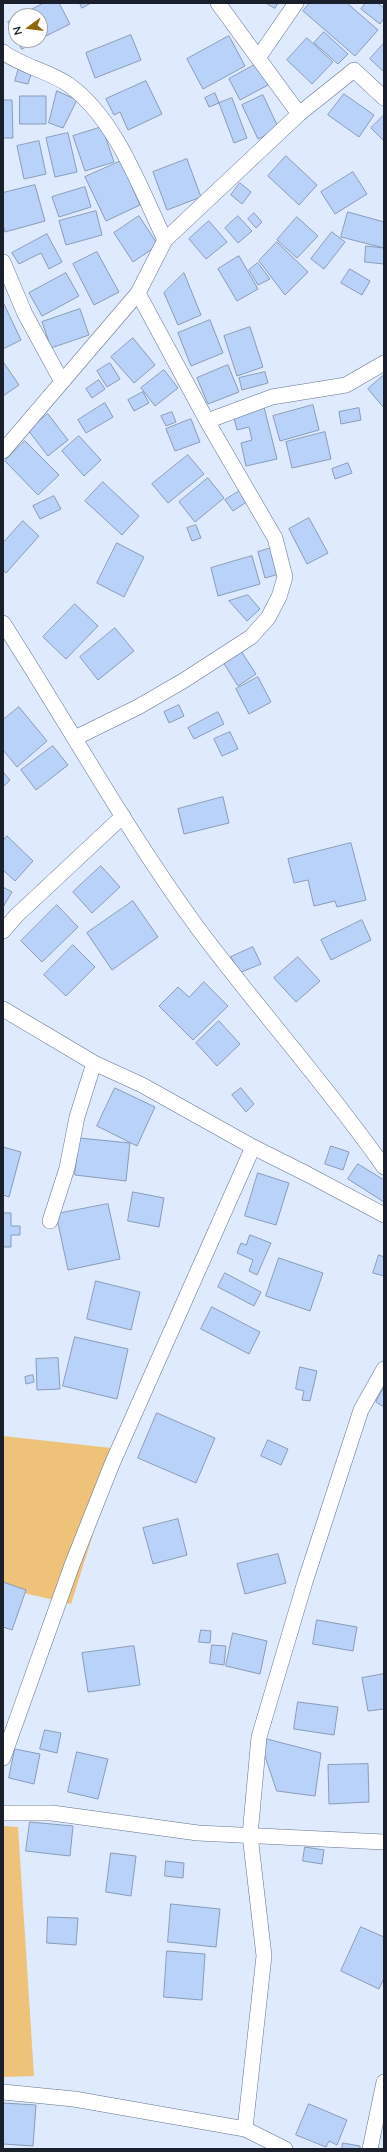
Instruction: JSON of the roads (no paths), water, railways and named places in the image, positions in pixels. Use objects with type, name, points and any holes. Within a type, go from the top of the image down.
[{"type":"street","points":[[218,3],[299,114]]},
{"type":"street","points":[[258,58],[296,3]]},
{"type":"street","points":[[3,52],[46,72],[67,84],[83,96],[93,107],[105,121],[116,140],[165,240]]},
{"type":"street","points":[[3,451],[62,380],[138,293],[165,240],[299,114],[354,70],[384,98]]},
{"type":"street","points":[[3,262],[25,314],[62,380]]},
{"type":"street","points":[[75,738],[183,681],[251,638],[268,618],[279,597],[285,577],[275,538],[207,421],[138,293]]},
{"type":"street","points":[[207,421],[272,397],[346,385],[384,363]]},
{"type":"street","points":[[3,623],[122,816],[197,926],[351,1120],[384,1167]]},
{"type":"street","points":[[3,930],[122,816]]},
{"type":"street","points":[[3,1009],[94,1063],[142,1086],[253,1147],[308,1174],[384,1215]]},
{"type":"street","points":[[50,1221],[67,1168],[77,1117],[94,1063]]},
{"type":"street","points":[[3,1758],[72,1565],[112,1464],[253,1147]]},
{"type":"street","points":[[245,2129],[264,1956],[250,1835],[259,1737],[306,1582],[361,1410],[384,1369]]},
{"type":"street","points":[[3,1813],[52,1812],[198,1833],[384,1842]]},
{"type":"street","points":[[370,2149],[384,2082]]},
{"type":"street","points":[[3,2092],[74,2099],[245,2129],[285,2149]]}]
